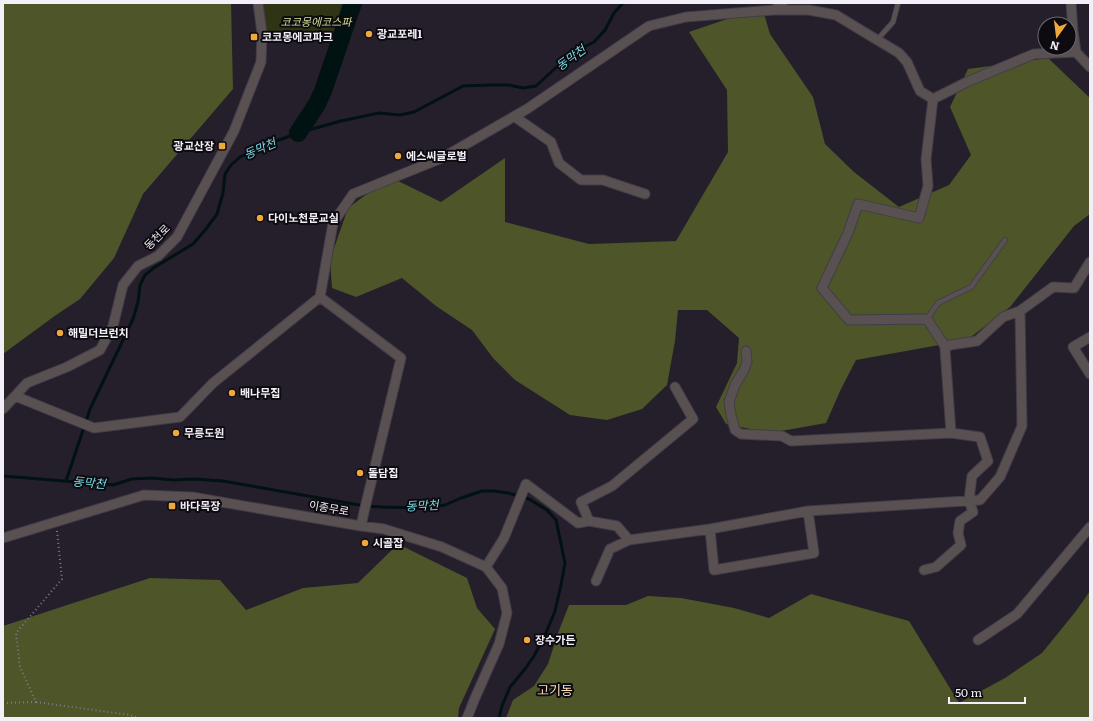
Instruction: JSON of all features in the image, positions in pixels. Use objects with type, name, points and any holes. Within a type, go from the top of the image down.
[{"type":"street","name":"동천로","points":[[3,409],[27,383],[67,367],[100,350],[112,326],[123,284],[138,266],[158,256],[177,237],[234,131],[261,62],[262,33],[258,3]]},
{"type":"street","points":[[774,10],[783,3]]},
{"type":"street","points":[[1071,3],[1072,16]]},
{"type":"street","points":[[15,396],[94,428],[180,417],[213,383],[320,297],[333,222],[353,194],[442,158],[515,116],[649,26],[686,17],[774,10],[809,10],[836,15],[899,53],[908,62],[920,91],[933,99]]},
{"type":"street","points":[[1077,53],[1090,67]]},
{"type":"street","points":[[933,99],[969,81],[1037,54]]},
{"type":"street","points":[[933,99],[926,159],[928,186],[920,218],[858,204],[848,233],[822,288],[849,320],[927,319],[946,348],[951,433]]},
{"type":"street","points":[[515,116],[551,142],[558,163],[581,180],[603,180],[645,194]]},
{"type":"street","points":[[946,348],[950,345],[977,341],[1003,317],[1020,310],[1053,288],[1074,288],[1090,262]]},
{"type":"street","points":[[320,297],[401,358],[367,499],[362,526]]},
{"type":"street","points":[[596,581],[610,549],[630,540],[710,529],[808,511],[980,500],[1000,477],[1022,426],[1020,310]]},
{"type":"street","points":[[1090,337],[1073,346],[1090,374]]},
{"type":"street","points":[[746,351],[747,362],[735,385],[729,402],[735,430],[741,434],[782,436],[791,441],[951,433],[980,437],[988,460],[972,476],[970,500],[973,512],[960,521],[958,533],[961,545],[936,567],[924,570]]},
{"type":"street","points":[[589,521],[582,502],[612,486],[693,419],[675,387]]},
{"type":"street","points":[[486,567],[504,538],[526,484],[578,523],[589,521],[617,526],[630,540]]},
{"type":"street","name":"이종무로","points":[[3,538],[144,496],[192,497],[384,529],[442,547],[486,567],[502,588],[507,613],[499,644],[467,718]]},
{"type":"street","points":[[710,529],[714,570],[814,553],[808,511]]},
{"type":"street","points":[[978,640],[1017,614],[1090,527]]},
{"type":"lane","points":[[876,40],[893,22],[898,3]]},
{"type":"lane","points":[[927,319],[938,303],[971,287],[1005,240]]},
{"type":"path","points":[[36,702],[20,668],[16,633],[62,579],[56,522]]},
{"type":"path","points":[[3,703],[36,702],[130,715],[139,718]]},
{"type":"green space","points":[[3,3],[231,3],[233,89],[143,194],[114,258],[80,299],[3,354]]},
{"type":"green space","name":"코코몽에코스파","points":[[263,3],[342,3],[332,43],[262,33]]},
{"type":"green space","points":[[762,7],[770,34],[813,97],[825,144],[854,172],[899,207],[949,185],[971,155],[950,107],[968,69],[1048,58],[1090,98],[1090,214],[1074,226],[1010,307],[967,340],[856,360],[826,423],[770,433],[726,424],[716,407],[737,363],[739,338],[707,310],[678,310],[675,341],[667,385],[642,409],[607,420],[570,415],[515,380],[493,358],[472,330],[436,306],[402,278],[356,297],[332,288],[330,260],[348,208],[390,177],[441,202],[505,158],[505,222],[589,244],[676,241],[728,152],[727,90],[689,32]]},
{"type":"green space","points":[[398,544],[467,578],[477,608],[495,629],[459,708],[458,718],[3,718],[3,626],[150,578],[220,580],[246,610],[303,588],[358,583]]},
{"type":"green space","points":[[1090,591],[1090,718],[506,718],[513,700],[534,686],[548,664],[569,605],[626,605],[648,596],[681,598],[734,608],[769,618],[811,594],[909,621],[959,703],[1005,678],[1042,653]]},
{"type":"waterway","name":"동막천","points":[[298,133],[317,104],[323,91],[353,3]]},
{"type":"waterway","name":"동막천","points":[[66,481],[90,409],[133,319],[138,302],[140,285],[145,275],[155,267],[193,244],[206,229],[217,214],[223,193],[225,174],[231,165],[240,157],[267,144],[341,121],[379,113],[400,115],[414,112],[463,86],[509,85],[523,88],[536,86],[576,51],[594,42],[605,30],[614,13],[623,3]]},
{"type":"waterway","name":"동막천","points":[[3,476],[113,485],[132,479],[151,478],[223,481],[365,506],[383,507],[424,508],[445,505],[482,491],[508,493],[529,499],[547,510],[556,520],[565,563],[555,611],[546,633],[534,656],[510,687],[499,718]]},
{"type":"place","name":"광교포레1","points":[[369,34]]},
{"type":"place","name":"코코몽에코파크","points":[[254,37]]},
{"type":"place","name":"광교산장","points":[[222,146]]},
{"type":"place","name":"에스씨글로벌","points":[[398,156]]},
{"type":"place","name":"다이노천문교실","points":[[260,218]]},
{"type":"place","name":"해밀더브런치","points":[[60,333]]},
{"type":"place","name":"배나무집","points":[[232,393]]},
{"type":"place","name":"무릉도원","points":[[176,433]]},
{"type":"place","name":"돌담집","points":[[360,473]]},
{"type":"place","name":"바다목장","points":[[172,506]]},
{"type":"place","name":"시골잡","points":[[365,543]]},
{"type":"place","name":"장수가든","points":[[527,640]]},
{"type":"district","name":"고기동","points":[[555,690]]}]
